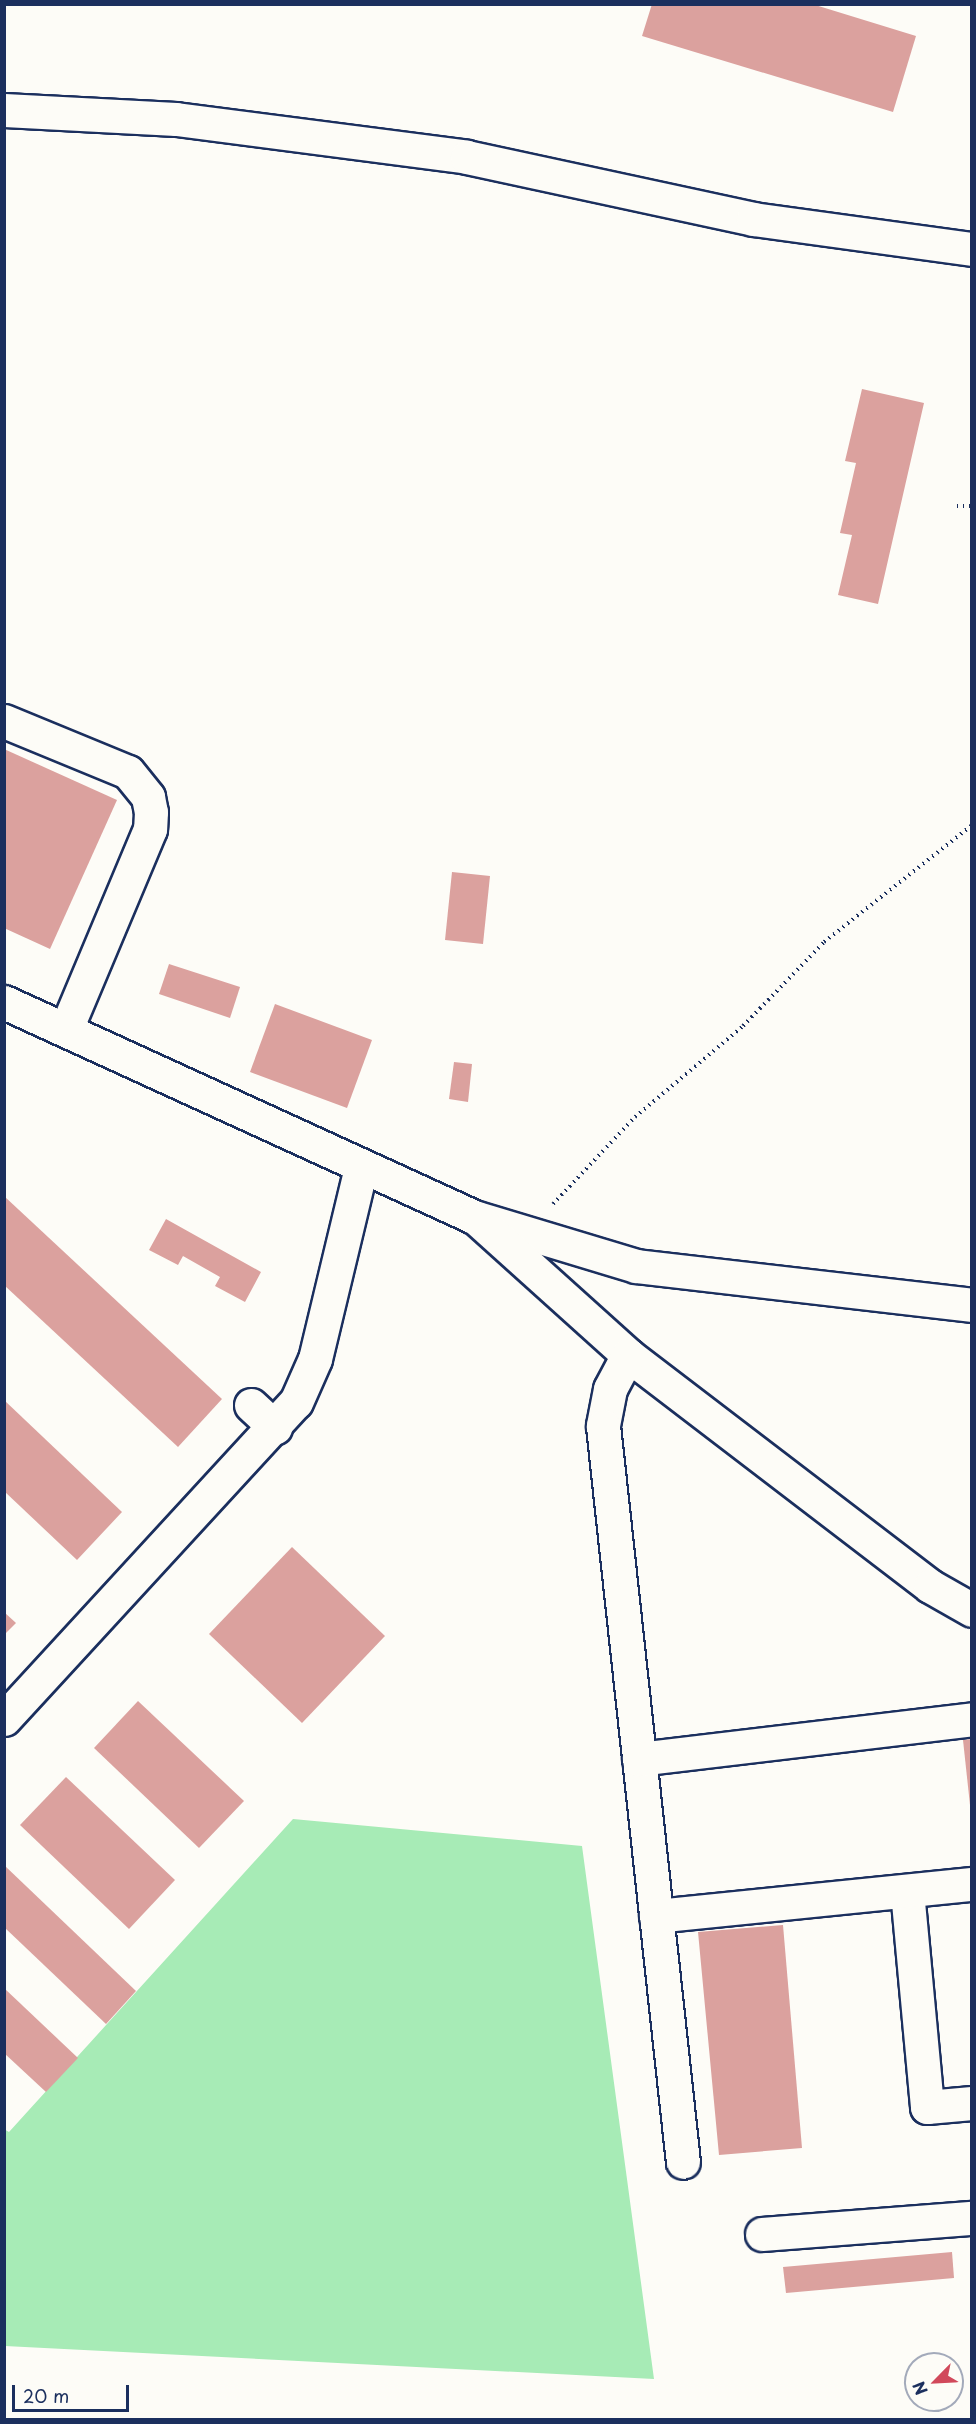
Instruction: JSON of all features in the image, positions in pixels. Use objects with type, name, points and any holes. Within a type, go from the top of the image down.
[{"type":"street","points":[[4,110],[176,119],[467,157],[753,219],[972,249]]},
{"type":"street","points":[[4,721],[128,772],[144,790],[151,812],[150,828],[66,1029]]},
{"type":"street","points":[[4,1002],[474,1217],[531,1230],[636,1266],[972,1305]]},
{"type":"street","points":[[4,1719],[296,1402],[315,1359],[361,1167]]},
{"type":"street","points":[[474,1217],[628,1355],[930,1586],[972,1610]]},
{"type":"street","points":[[628,1355],[610,1389],[603,1426],[683,2162]]},
{"type":"street","points":[[251,1405],[275,1427]]},
{"type":"street","points":[[639,1759],[972,1719]]},
{"type":"street","points":[[656,1916],[972,1884]]},
{"type":"street","points":[[907,1891],[927,2107],[972,2103]]},
{"type":"street","points":[[762,2234],[972,2218]]},
{"type":"path","points":[[957,506],[972,506]]},
{"type":"path","points":[[531,1230],[635,1117],[744,1026],[824,942],[972,825]]},
{"type":"green space","points":[[293,1819],[582,1846],[654,2379],[5,2346],[4,2129],[9,2132]]},
{"type":"building","points":[[652,4],[812,4],[916,36],[893,112],[642,36]]},
{"type":"building","points":[[862,389],[924,403],[878,604],[838,595],[852,535],[840,533],[856,463],[845,461]]},
{"type":"building","points":[[4,749],[117,800],[50,949],[4,928]]},
{"type":"building","points":[[452,872],[490,876],[483,944],[445,940]]},
{"type":"building","points":[[169,964],[240,987],[230,1018],[159,994]]},
{"type":"building","points":[[275,1004],[372,1040],[347,1108],[250,1072]]},
{"type":"building","points":[[454,1062],[472,1064],[468,1102],[449,1099]]},
{"type":"building","points":[[4,1196],[222,1399],[178,1447],[4,1285]]},
{"type":"building","points":[[166,1219],[261,1272],[245,1302],[215,1286],[220,1277],[183,1256],[178,1265],[149,1250]]},
{"type":"building","points":[[4,1400],[122,1512],[77,1560],[4,1491]]},
{"type":"building","points":[[292,1547],[385,1636],[302,1723],[209,1634]]},
{"type":"building","points":[[4,1612],[16,1623],[4,1635]]},
{"type":"building","points":[[138,1701],[244,1801],[199,1848],[94,1748]]},
{"type":"building","points":[[972,1739],[972,1805],[970,1805],[963,1740]]},
{"type":"building","points":[[66,1777],[175,1880],[129,1929],[20,1825]]},
{"type":"building","points":[[4,1865],[136,1991],[106,2024],[4,1927]]},
{"type":"building","points":[[783,1925],[802,2148],[719,2155],[698,1932]]},
{"type":"building","points":[[4,1988],[78,2058],[46,2092],[4,2053]]},
{"type":"building","points":[[952,2252],[954,2278],[786,2293],[783,2267]]}]
